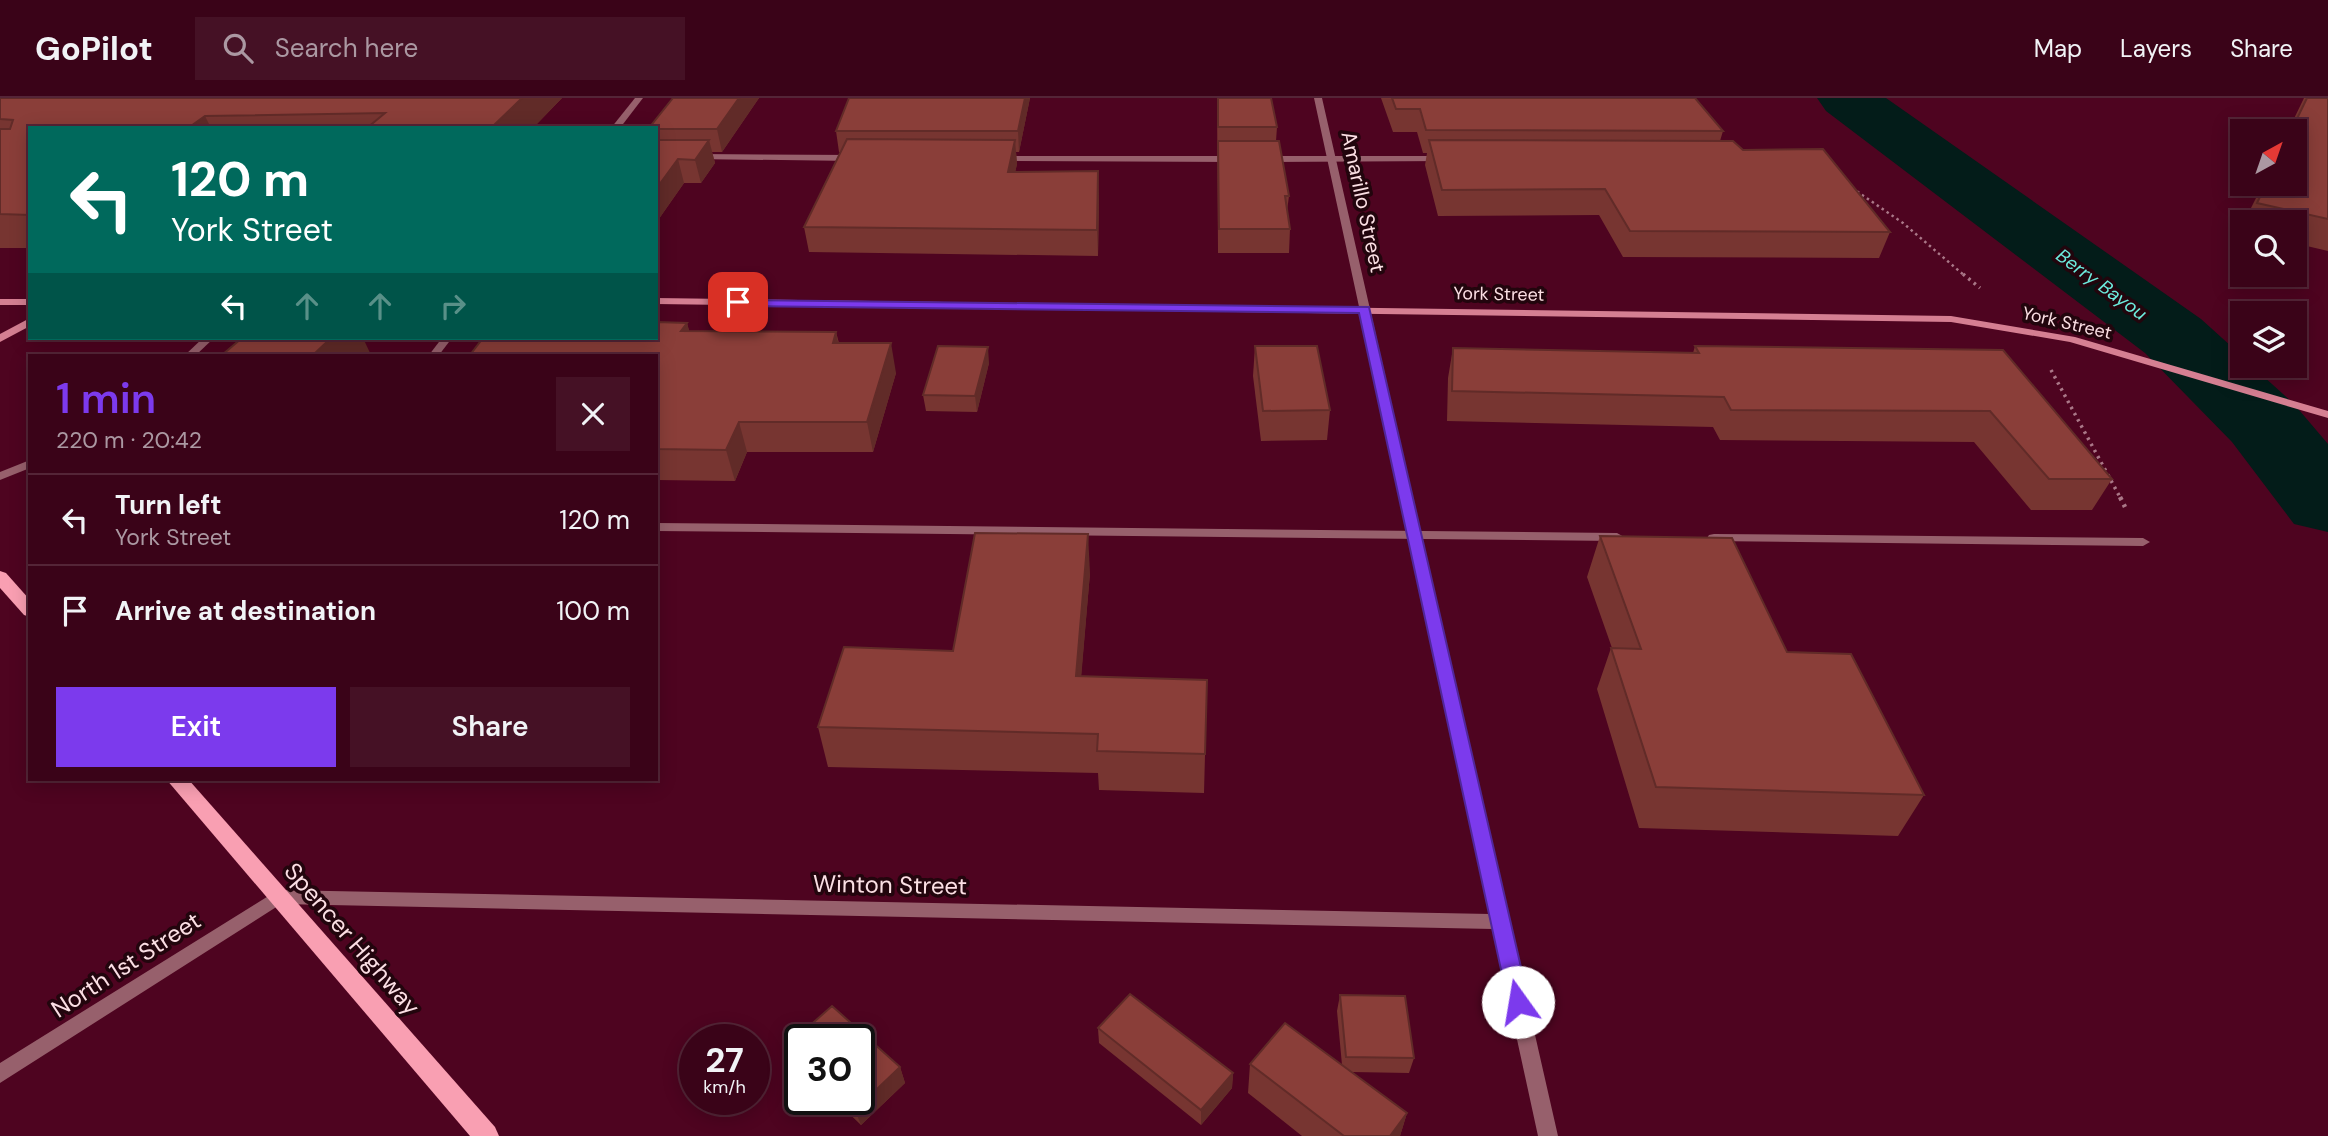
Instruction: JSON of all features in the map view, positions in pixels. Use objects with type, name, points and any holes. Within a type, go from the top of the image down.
[{"type":"main road","points":[[0,576],[28,609]]},
{"type":"main road","name":"Spencer Highway","points":[[178,781],[486,1136]]},
{"type":"street","points":[[617,126],[639,98]]},
{"type":"street","name":"Amarillo Street","points":[[1318,98],[1548,1136]]},
{"type":"street","points":[[684,157],[863,158]]},
{"type":"street","points":[[987,158],[1455,159]]},
{"type":"street","name":"York Street","points":[[658,301],[1951,318],[2071,339],[2328,415]]},
{"type":"street","points":[[0,302],[28,302]]},
{"type":"street","points":[[0,339],[28,322]]},
{"type":"street","points":[[191,354],[207,340]]},
{"type":"street","points":[[435,354],[445,340]]},
{"type":"street","points":[[0,476],[28,465]]},
{"type":"street","points":[[658,527],[1635,537]]},
{"type":"street","points":[[1703,537],[2143,542]]},
{"type":"street","name":"Winton Street","points":[[278,897],[1501,922]]},
{"type":"street","name":"North 1st Street","points":[[0,1074],[278,897]]},
{"type":"path","points":[[1846,184],[1903,223],[2030,331],[2143,542]]},
{"type":"building","points":[[0,98],[522,98],[493,126],[369,126],[385,113],[205,116],[191,126],[28,126],[28,215],[0,214],[0,129],[10,129],[13,120],[0,119]]},
{"type":"building","points":[[673,98],[739,98],[717,129],[658,129],[658,126],[651,126]]},
{"type":"building","points":[[849,98],[1025,98],[1018,131],[836,131]]},
{"type":"building","points":[[1218,98],[1271,98],[1277,127],[1218,127]]},
{"type":"building","points":[[1392,98],[1695,98],[1723,131],[1426,130],[1420,109],[1396,109]]},
{"type":"building","points":[[2307,98],[2328,98],[2328,219],[2307,214],[2307,210],[2288,210],[2257,203],[2260,196],[2307,196],[2307,119],[2297,119]]},
{"type":"building","points":[[847,139],[1015,140],[1008,172],[1098,171],[1097,230],[804,227]]},
{"type":"building","points":[[658,140],[709,140],[695,160],[678,159],[658,186]]},
{"type":"building","points":[[1429,140],[1733,141],[1743,150],[1823,149],[1890,232],[1630,231],[1605,189],[1442,190]]},
{"type":"building","points":[[1218,141],[1279,141],[1289,196],[1285,196],[1290,229],[1219,229]]},
{"type":"building","points":[[658,322],[687,323],[681,331],[836,332],[833,343],[891,343],[867,422],[739,422],[726,450],[658,449],[658,354],[471,354],[481,340],[658,340]]},
{"type":"building","points":[[240,340],[329,340],[314,354],[223,354]]},
{"type":"building","points":[[938,346],[988,347],[975,396],[923,395]]},
{"type":"building","points":[[1255,346],[1317,346],[1330,410],[1263,411]]},
{"type":"building","points":[[1695,346],[2003,350],[2112,479],[2049,479],[1990,411],[1731,410],[1724,397],[1452,391],[1453,348],[1699,353]]},
{"type":"building","points":[[975,533],[1088,534],[1076,676],[1207,680],[1205,754],[1097,751],[1098,734],[818,727],[844,647],[953,651]]},
{"type":"building","points":[[1600,536],[1732,538],[1787,652],[1851,654],[1924,795],[1656,787],[1611,648],[1641,649]]},
{"type":"building","points":[[1130,994],[1233,1073],[1201,1110],[1098,1028]]},
{"type":"building","points":[[1340,995],[1405,996],[1414,1058],[1346,1057]]},
{"type":"building","points":[[832,1006],[852,1024],[812,1024]]},
{"type":"building","points":[[1285,1023],[1407,1113],[1390,1136],[1344,1136],[1250,1064]]},
{"type":"building","points":[[875,1045],[900,1067],[875,1091]]},
{"type":"waterway","name":"Berry Bayou","points":[[1847,98],[2173,336],[2263,423],[2328,503]]},
{"type":"route","points":[[738,302],[1365,309],[1518,1002]]}]
